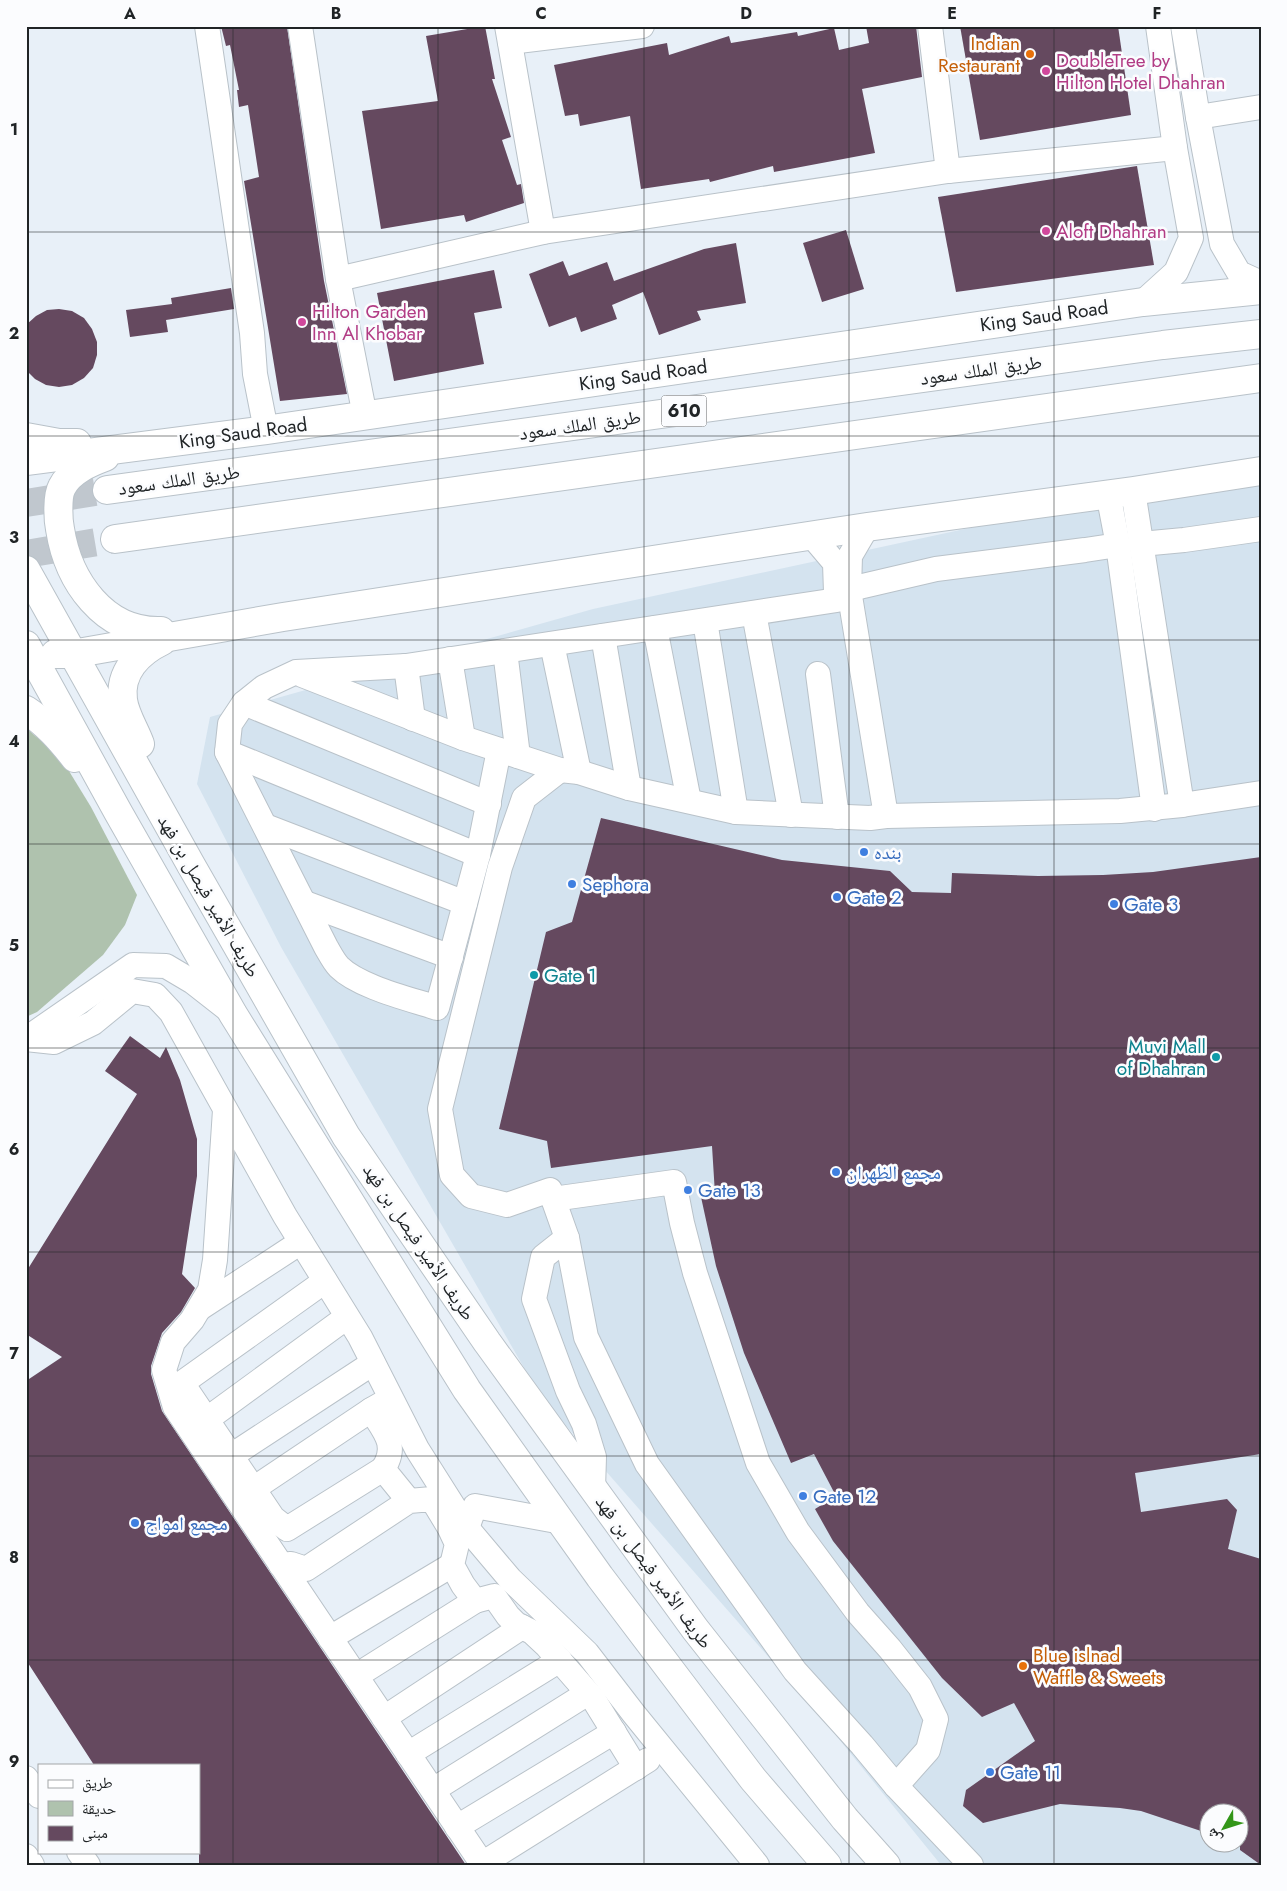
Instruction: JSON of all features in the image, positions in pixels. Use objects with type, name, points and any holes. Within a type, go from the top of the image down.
[{"type":"main road","name":"King Saud Road","points":[[26,461],[122,450],[365,416],[1143,302],[1261,290]]},
{"type":"main road","name":"طريق الملك سعود","points":[[107,490],[1163,345],[1261,334]]},
{"type":"main road","points":[[115,540],[1261,378]]},
{"type":"main road","points":[[26,437],[59,443],[178,442]]},
{"type":"main road","points":[[122,450],[85,465],[72,475],[61,488],[58,518],[61,540],[78,582],[94,604],[113,619],[128,626],[147,631],[211,629]]},
{"type":"main road","points":[[28,653],[72,654],[211,629],[813,537],[867,527],[1261,471]]},
{"type":"main road","name":"طريف الأمير فيصل بن فهد","points":[[26,570],[191,865],[346,1136],[487,1342],[695,1629],[845,1819],[886,1865]]},
{"type":"main road","points":[[174,635],[152,645],[132,662],[122,686],[123,702],[191,865]]},
{"type":"main road","name":"طريف الأمير فيصل بن فهد","points":[[28,653],[233,1014],[468,1390],[600,1577],[753,1779],[827,1865]]},
{"type":"main road","points":[[26,710],[57,735],[118,812]]},
{"type":"street","points":[[207,26],[252,333],[255,374],[266,430]]},
{"type":"street","points":[[300,26],[338,279],[365,416]]},
{"type":"street","points":[[543,232],[508,34],[642,26]]},
{"type":"street","points":[[930,26],[948,171]]},
{"type":"street","points":[[1143,302],[1176,272],[1191,238],[1175,148],[1158,26]]},
{"type":"street","points":[[1183,26],[1222,244],[1240,273],[1261,283]]},
{"type":"street","points":[[1198,117],[1261,106]]},
{"type":"street","points":[[338,279],[543,232],[948,171],[1175,148]]},
{"type":"street","points":[[1120,492],[1141,544],[1182,805]]},
{"type":"street","points":[[1120,492],[1118,545],[1154,809]]},
{"type":"street","points":[[843,595],[850,556],[867,527]]},
{"type":"street","points":[[1141,544],[1261,529]]},
{"type":"street","points":[[813,537],[835,563],[843,595],[878,817]]},
{"type":"street","points":[[464,1009],[437,1008],[388,992],[358,979],[340,967],[326,947],[227,752],[230,724],[244,703],[264,686],[296,672],[406,666],[450,660],[754,613],[843,595],[886,579],[936,569],[1118,545]]},
{"type":"street","points":[[754,613],[791,815]]},
{"type":"street","points":[[705,620],[736,812]]},
{"type":"street","points":[[655,628],[689,801]]},
{"type":"street","points":[[603,636],[629,788]]},
{"type":"street","points":[[552,644],[569,771]]},
{"type":"street","points":[[437,1008],[478,855],[489,804],[509,753],[505,651]]},
{"type":"street","points":[[450,660],[463,738]]},
{"type":"street","points":[[406,666],[413,719]]},
{"type":"street","points":[[296,672],[413,719],[509,753],[629,788],[736,812],[878,817],[1120,811],[1154,809],[1261,793]]},
{"type":"street","points":[[818,674],[837,817]]},
{"type":"street","points":[[244,703],[489,804]]},
{"type":"street","points":[[227,752],[478,855]]},
{"type":"street","points":[[569,771],[524,798],[500,868],[440,1109],[452,1175],[471,1196],[507,1205],[550,1190],[567,1238],[586,1337],[646,1464],[795,1671],[862,1745],[896,1786],[971,1865]]},
{"type":"street","points":[[265,826],[465,903]]},
{"type":"street","points":[[305,903],[451,957]]},
{"type":"street","points":[[26,1039],[134,965],[166,966],[193,982],[233,1014]]},
{"type":"street","points":[[26,1039],[54,1042],[93,1023],[132,991],[155,995],[171,1012],[225,1110],[373,1363],[391,1444],[390,1459],[383,1469],[287,1529],[273,1518],[182,1383],[325,1281]]},
{"type":"street","points":[[225,1110],[214,1267],[210,1290],[192,1320],[173,1342],[164,1370],[175,1407],[482,1864],[664,1750]]},
{"type":"street","points":[[554,1199],[674,1182],[695,1273],[758,1463],[798,1532],[858,1613],[920,1687],[936,1719],[928,1750],[896,1786]]},
{"type":"street","points":[[567,1238],[543,1257],[534,1299],[568,1391],[584,1424],[594,1457],[593,1489]]},
{"type":"street","points":[[199,1309],[301,1242]]},
{"type":"street","points":[[206,1420],[347,1317]]},
{"type":"street","points":[[231,1456],[373,1363]]},
{"type":"street","points":[[254,1489],[382,1404]]},
{"type":"street","points":[[382,1404],[417,1449],[467,1528],[510,1578],[587,1653],[756,1865]]},
{"type":"street","points":[[383,1469],[409,1501]]},
{"type":"street","points":[[281,1565],[291,1564],[306,1569],[409,1501],[432,1499],[450,1527],[457,1544],[452,1565],[463,1585],[475,1600]]},
{"type":"street","points":[[467,1528],[475,1506],[562,1522]]},
{"type":"street","points":[[330,1638],[452,1565]]},
{"type":"street","points":[[356,1676],[475,1600],[494,1596],[508,1616],[532,1632],[547,1646],[588,1693],[636,1768]]},
{"type":"street","points":[[384,1718],[522,1627]]},
{"type":"street","points":[[408,1754],[560,1660]]},
{"type":"street","points":[[433,1790],[588,1693]]},
{"type":"street","points":[[458,1828],[614,1732]]},
{"type":"street","points":[[26,1778],[38,1795]]},
{"type":"street","points":[[80,1854],[88,1865]]},
{"type":"street","points":[[26,1856],[32,1865]]},
{"type":"shaded area","name":"مجمع الظهران","points":[[1261,475],[1261,1865],[941,1865],[821,1717],[541,1397],[281,947],[197,784],[210,717],[593,609],[1030,515]]},
{"type":"green space","points":[[26,728],[61,758],[91,807],[137,895],[125,925],[103,955],[37,1012],[26,1017]]},
{"type":"building","points":[[221,26],[287,26],[324,281],[347,394],[280,401],[244,181],[259,177],[248,105],[239,107],[237,90],[239,90],[230,45],[226,46]]},
{"type":"building","points":[[485,26],[495,79],[492,79],[511,137],[502,140],[517,185],[521,184],[524,203],[466,222],[464,215],[381,229],[362,111],[438,101],[426,36]]},
{"type":"building","points":[[866,26],[916,26],[922,77],[862,89],[875,153],[774,172],[773,166],[710,182],[709,179],[641,189],[630,116],[580,126],[578,114],[565,116],[554,65],[667,43],[669,55],[729,36],[731,43],[797,32],[798,36],[834,28],[839,50],[869,43]]},
{"type":"building","name":"DoubleTree by Hilton Hotel Dhahran","points":[[960,26],[1118,26],[1131,115],[980,140]]},
{"type":"building","name":"Aloft Dhahran","points":[[1137,166],[1154,265],[956,292],[938,197]]},
{"type":"building","points":[[846,230],[864,289],[822,302],[803,243]]},
{"type":"building","points":[[736,243],[746,303],[697,311],[701,320],[659,335],[643,292],[612,305],[617,319],[581,332],[576,317],[549,327],[529,274],[563,261],[569,276],[607,262],[614,281],[704,249]]},
{"type":"building","points":[[494,270],[502,308],[474,313],[484,364],[394,381],[377,293]]},
{"type":"building","points":[[231,288],[234,309],[166,320],[168,332],[130,337],[126,310],[172,304],[171,298]]},
{"type":"building","points":[[47,310],[72,311],[84,318],[92,329],[97,342],[97,355],[93,368],[84,378],[72,385],[59,387],[46,385],[35,379],[26,370],[26,325],[36,316]]},
{"type":"building","points":[[601,818],[782,860],[890,871],[912,892],[951,893],[952,873],[1038,876],[1103,875],[1153,872],[1261,857],[1261,1454],[1135,1473],[1141,1512],[1227,1499],[1237,1510],[1228,1549],[1261,1559],[1261,1865],[1246,1854],[1250,1854],[1250,1804],[1200,1804],[1200,1831],[1141,1811],[1060,1804],[983,1823],[963,1806],[966,1790],[1035,1741],[1014,1703],[982,1717],[942,1678],[833,1541],[815,1509],[836,1496],[814,1454],[791,1463],[744,1353],[716,1266],[701,1197],[715,1194],[712,1146],[551,1168],[547,1141],[499,1129],[546,932],[572,922]]},
{"type":"building","name":"مجمع امواج","points":[[130,1036],[160,1058],[166,1047],[180,1080],[197,1139],[197,1176],[182,1274],[195,1288],[181,1312],[162,1333],[151,1366],[151,1374],[162,1411],[466,1865],[199,1865],[200,1764],[93,1764],[26,1660],[26,1381],[62,1357],[26,1334],[26,1272],[137,1094],[105,1071]]},
{"type":"tunnel","points":[[26,503],[107,490]]},
{"type":"tunnel","points":[[26,554],[115,539]]},
{"type":"place","name":"Indian Restaurant","points":[[1030,54]]},
{"type":"place","name":"DoubleTree by Hilton Hotel Dhahran","points":[[1046,71]]},
{"type":"place","name":"Aloft Dhahran","points":[[1046,231]]},
{"type":"place","name":"Hilton Garden Inn Al Khobar","points":[[302,322]]},
{"type":"place","name":"بنده","points":[[864,852]]},
{"type":"place","name":"Sephora","points":[[572,884]]},
{"type":"place","name":"Gate 2","points":[[837,897]]},
{"type":"place","name":"Gate 3","points":[[1114,904]]},
{"type":"place","name":"Gate 1","points":[[534,975]]},
{"type":"place","name":"Muvi Mall of Dhahran","points":[[1216,1057]]},
{"type":"place","name":"مجمع الظهران","points":[[836,1172]]},
{"type":"place","name":"Gate 13","points":[[688,1190]]},
{"type":"place","name":"Gate 12","points":[[803,1496]]},
{"type":"place","name":"مجمع امواج","points":[[135,1523]]},
{"type":"place","name":"Blue islnad Waffle & Sweets","points":[[1023,1666]]},
{"type":"place","name":"Gate 11","points":[[990,1772]]}]
